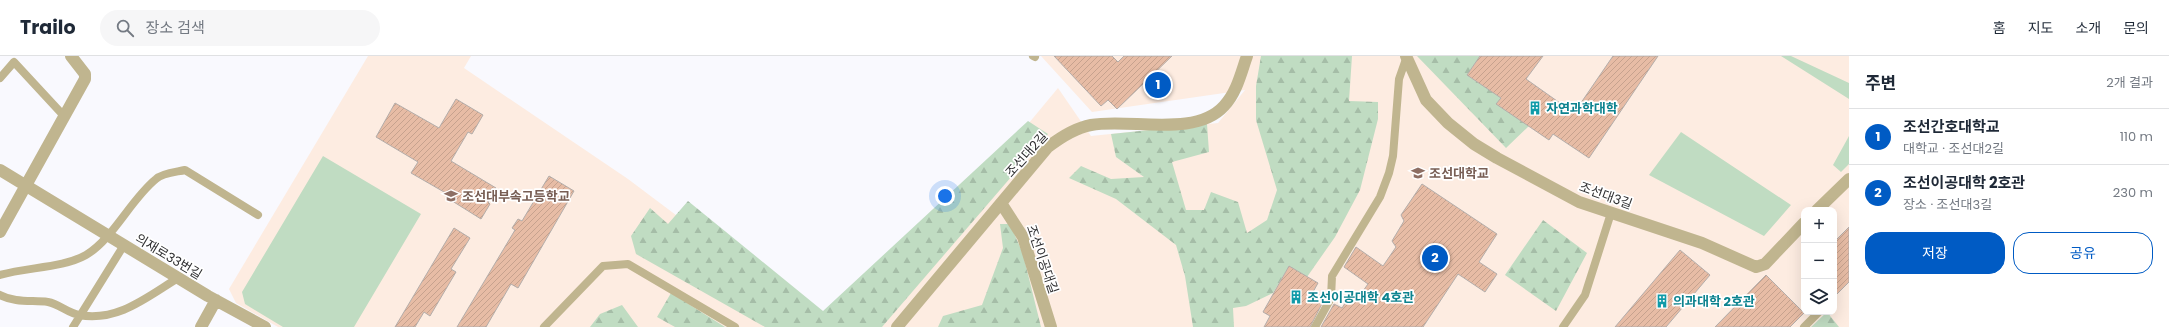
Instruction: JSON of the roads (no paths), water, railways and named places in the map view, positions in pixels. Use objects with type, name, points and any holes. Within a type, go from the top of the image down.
[{"type":"street","points":[[0,232],[85,79],[85,74],[71,56]]},
{"type":"street","name":"조선대2길","points":[[897,327],[1048,147],[1077,129],[1106,123],[1186,124],[1207,118],[1224,106],[1232,95],[1247,56]]},
{"type":"street","name":"조선대3길","points":[[1406,58],[1426,100],[1448,123],[1474,144],[1579,202],[1702,243],[1756,267],[1765,264],[1801,226]]},
{"type":"street","name":"의재로33번길","points":[[0,170],[178,278],[265,327]]},
{"type":"street","points":[[1820,207],[1849,179]]},
{"type":"street","name":"조선이공대길","points":[[1001,204],[1023,237],[1051,327]]},
{"type":"street","points":[[201,327],[216,300]]},
{"type":"lane","points":[[1315,327],[1331,298],[1330,286],[1332,276],[1380,197],[1389,173],[1394,156],[1399,78],[1406,58]]},
{"type":"lane","points":[[0,78],[14,62],[64,116]]},
{"type":"lane","points":[[0,274],[47,265],[62,264],[85,255],[99,244],[157,178],[185,170],[258,215]]},
{"type":"lane","points":[[1563,327],[1584,294],[1611,213]]},
{"type":"lane","points":[[73,327],[124,245]]},
{"type":"lane","points":[[544,327],[603,266],[628,264],[735,327]]},
{"type":"lane","points":[[0,295],[15,300],[48,302],[80,315],[95,317],[108,316],[129,308],[178,278]]},
{"type":"lane","points":[[1804,327],[1816,315]]},
{"type":"place","name":"조선간호대학교","points":[[1158,85]]},
{"type":"place","name":"자연과학대학","points":[[1535,108]]},
{"type":"place","name":"조선대학교","points":[[1418,173]]},
{"type":"place","name":"조선대부속고등학교","points":[[451,196]]},
{"type":"place","name":"조선이공대학 2호관","points":[[1435,258]]},
{"type":"place","name":"조선이공대학 4호관","points":[[1296,297]]},
{"type":"place","name":"의과대학 2호관","points":[[1662,301]]}]
